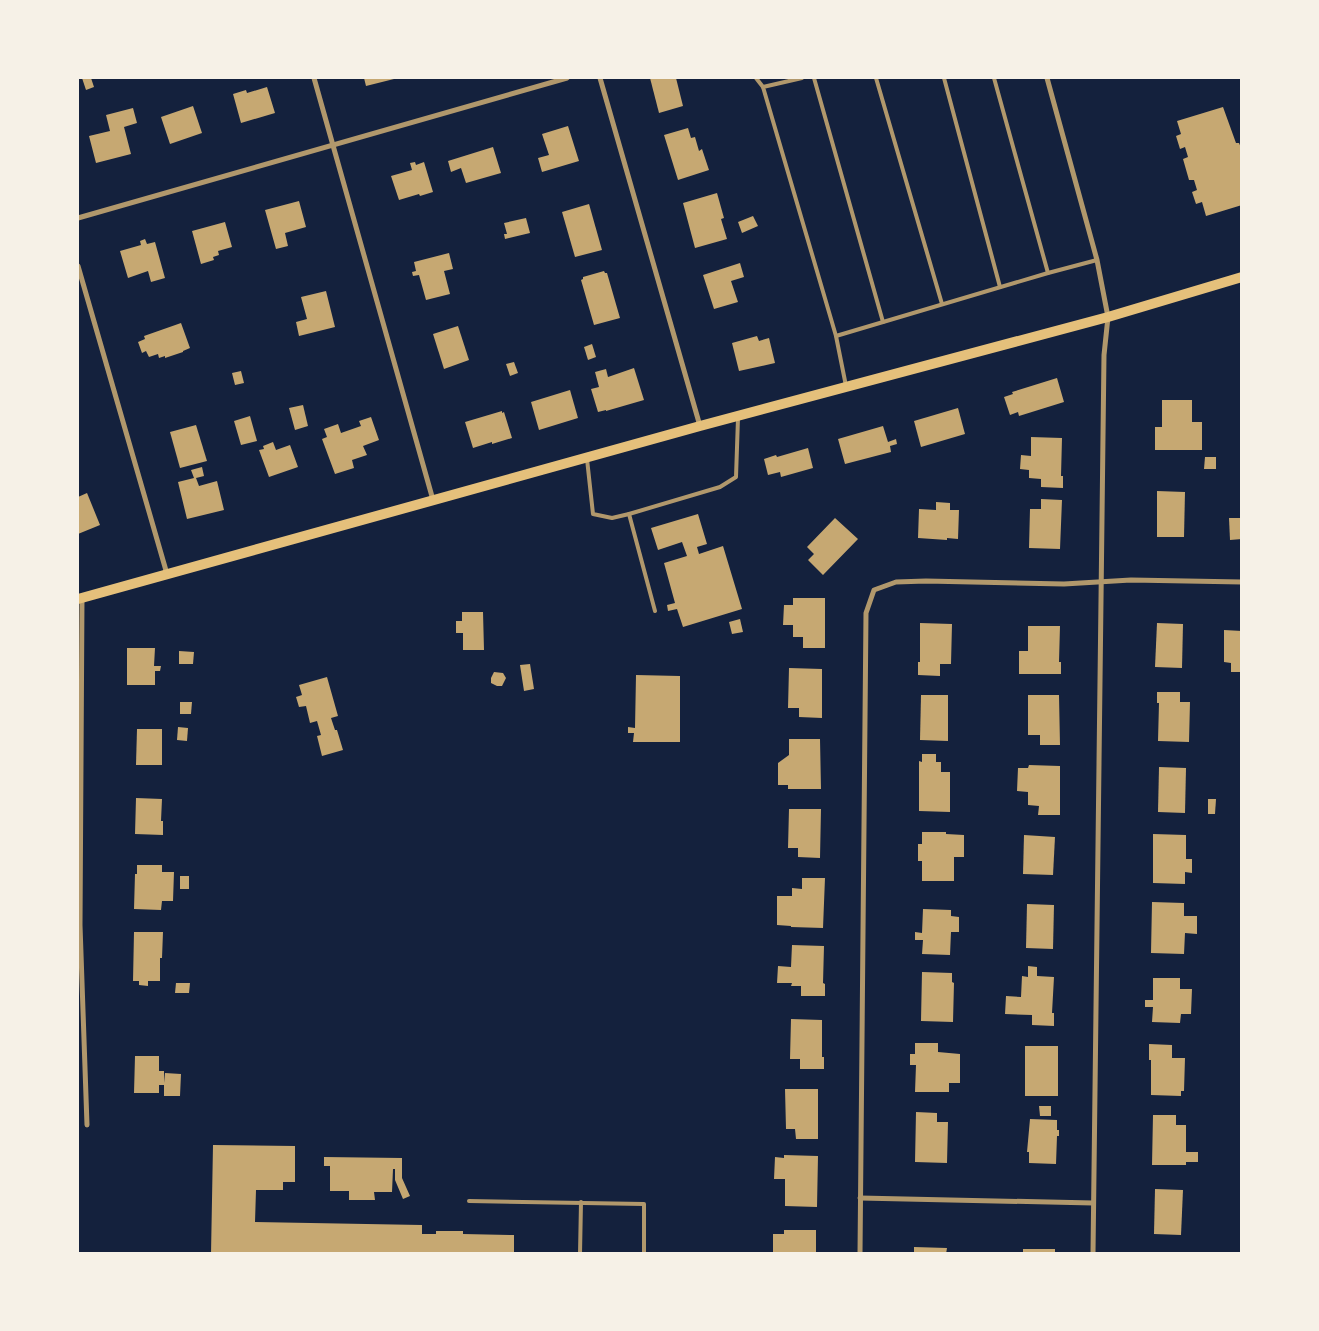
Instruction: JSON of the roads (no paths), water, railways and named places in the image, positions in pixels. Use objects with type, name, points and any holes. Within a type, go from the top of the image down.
[{"type":"main road","points":[[80,598],[586,457],[1108,317],[1242,277]]},
{"type":"street","points":[[314,78],[433,500]]},
{"type":"street","points":[[78,218],[567,78]]},
{"type":"street","points":[[600,78],[700,426]]},
{"type":"street","points":[[1048,78],[1097,260],[1108,317],[1104,355],[1093,1254]]},
{"type":"street","points":[[78,266],[167,574]]},
{"type":"street","points":[[860,1254],[866,613],[874,590],[896,582],[926,581],[1064,584],[1131,580],[1242,582]]},
{"type":"street","points":[[80,598],[80,926],[87,1125]]},
{"type":"street","points":[[860,1198],[1093,1203]]},
{"type":"lane","points":[[756,78],[763,87],[836,336],[846,387]]},
{"type":"lane","points":[[763,87],[802,78]]},
{"type":"lane","points":[[814,78],[883,322]]},
{"type":"lane","points":[[876,78],[942,304]]},
{"type":"lane","points":[[944,78],[1000,287]]},
{"type":"lane","points":[[994,78],[1048,273]]},
{"type":"lane","points":[[836,336],[1097,260]]},
{"type":"lane","points":[[586,457],[592,514],[612,518],[629,514],[720,487],[736,477],[739,416]]},
{"type":"lane","points":[[629,514],[655,611]]},
{"type":"lane","points":[[469,1200],[644,1204],[644,1254]]},
{"type":"lane","points":[[580,1254],[581,1202]]}]
